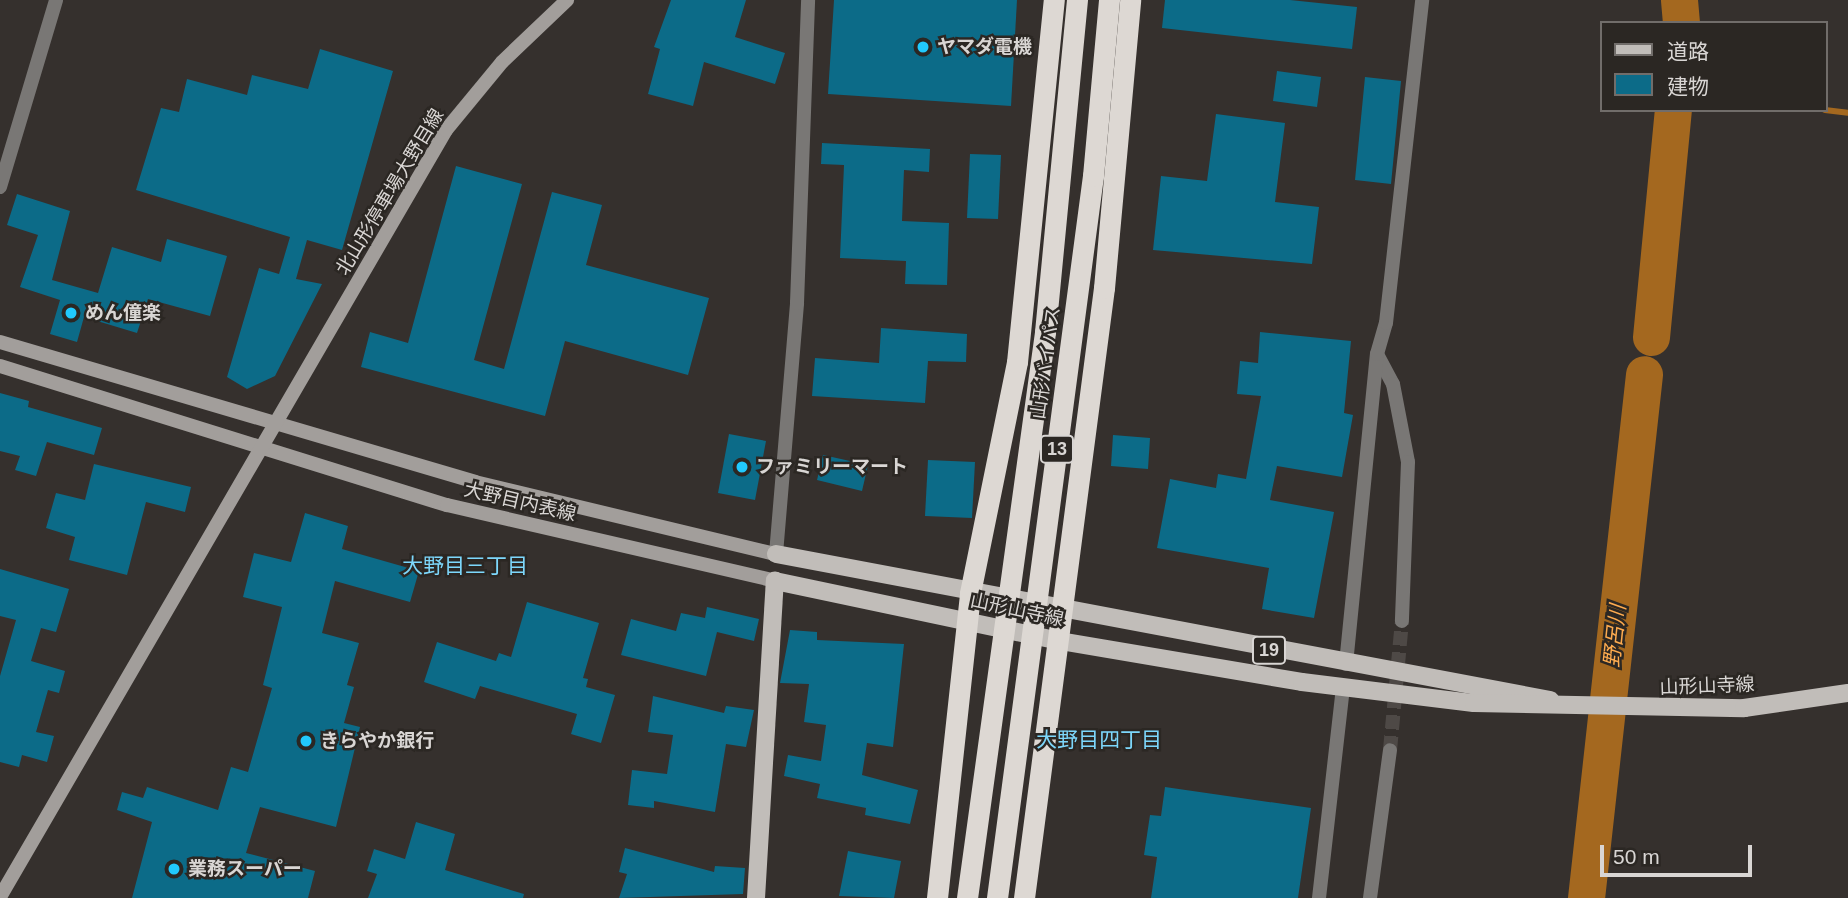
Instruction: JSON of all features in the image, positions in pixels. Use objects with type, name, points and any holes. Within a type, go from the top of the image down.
[{"type":"highway","points":[[937,898],[970,593],[1017,362],[1054,0]]},
{"type":"highway","name":"山形バイパス","points":[[967,898],[1045,332],[1077,0]]},
{"type":"highway","name":"山形バイパス","points":[[997,898],[1092,189],[1109,0]]},
{"type":"highway","points":[[1024,898],[1064,612],[1104,288],[1130,0]]},
{"type":"main road","name":"北山形停車場大野目線","points":[[0,897],[446,130],[502,62],[567,0]]},
{"type":"main road","points":[[0,342],[274,425]]},
{"type":"main road","points":[[0,366],[261,446]]},
{"type":"main road","name":"大野目内表線","points":[[274,425],[475,482],[776,554]]},
{"type":"main road","name":"大野目内表線","points":[[261,446],[447,505],[775,581]]},
{"type":"main road","name":"山形山寺線","points":[[776,554],[1064,612],[1346,664],[1527,693],[1567,706]]},
{"type":"main road","points":[[756,898],[775,581]]},
{"type":"main road","name":"山形山寺線","points":[[775,581],[1060,641],[1343,688],[1474,703],[1644,709],[1744,708],[1848,693]]},
{"type":"street","points":[[0,187],[56,0]]},
{"type":"street","points":[[776,554],[797,303],[808,0]]},
{"type":"street","points":[[1346,664],[1377,354],[1386,323],[1422,0]]},
{"type":"street","points":[[1377,354],[1393,384],[1408,461],[1402,621]]},
{"type":"street","points":[[1319,898],[1343,688]]},
{"type":"street","points":[[1370,898],[1390,750]]},
{"type":"building","points":[[671,0],[746,0],[735,37],[785,53],[775,84],[704,62],[693,106],[648,94],[660,49],[654,47]]},
{"type":"building","name":"ヤマダ電機","points":[[834,0],[1017,0],[1011,106],[828,94]]},
{"type":"building","points":[[1165,0],[1290,0],[1357,7],[1352,49],[1162,28]]},
{"type":"building","points":[[320,49],[393,71],[342,250],[307,240],[296,279],[322,284],[275,376],[247,389],[227,377],[259,268],[279,274],[290,237],[136,190],[161,108],[179,112],[187,79],[247,95],[252,75],[308,89]]},
{"type":"building","points":[[1277,71],[1321,77],[1317,107],[1273,101]]},
{"type":"building","points":[[1365,77],[1401,81],[1391,184],[1355,180]]},
{"type":"building","points":[[1216,114],[1285,123],[1275,202],[1319,207],[1312,264],[1153,250],[1161,176],[1207,181]]},
{"type":"building","points":[[822,143],[930,149],[929,172],[904,170],[902,221],[949,223],[947,285],[905,284],[906,261],[840,258],[844,165],[821,164]]},
{"type":"building","points":[[970,154],[1001,155],[998,219],[967,218]]},
{"type":"building","points":[[456,166],[522,184],[474,360],[504,369],[552,192],[602,205],[586,265],[709,298],[688,375],[565,341],[545,416],[361,367],[370,332],[408,343]]},
{"type":"building","points":[[17,194],[70,211],[52,280],[98,293],[112,247],[161,262],[167,239],[227,256],[210,316],[148,299],[137,333],[84,317],[77,342],[50,334],[60,300],[20,287],[38,235],[7,225]]},
{"type":"building","points":[[881,328],[967,334],[966,362],[928,361],[925,403],[812,396],[815,358],[879,363]]},
{"type":"building","points":[[1260,332],[1351,341],[1344,413],[1353,415],[1342,477],[1277,466],[1270,500],[1334,512],[1314,618],[1262,609],[1269,568],[1157,548],[1170,479],[1216,488],[1218,474],[1246,479],[1261,396],[1237,394],[1240,361],[1258,363]]},
{"type":"building","points":[[0,393],[29,401],[28,407],[102,428],[94,455],[47,442],[36,476],[15,470],[20,456],[0,451]]},
{"type":"building","name":"ファミリーマート","points":[[729,434],[766,441],[755,500],[718,493]]},
{"type":"building","points":[[1113,435],[1150,438],[1148,469],[1111,466]]},
{"type":"building","points":[[823,455],[868,465],[862,491],[817,480]]},
{"type":"building","points":[[928,460],[975,462],[972,518],[925,516]]},
{"type":"building","points":[[94,464],[191,487],[185,512],[146,502],[127,575],[69,560],[75,537],[46,528],[56,493],[85,500]]},
{"type":"building","points":[[305,513],[348,526],[342,549],[419,571],[410,602],[335,581],[322,633],[359,643],[347,685],[354,687],[344,723],[360,727],[336,827],[260,807],[246,853],[315,871],[308,898],[132,898],[152,822],[117,810],[122,792],[143,798],[147,787],[218,810],[231,767],[248,772],[272,688],[263,685],[282,607],[243,597],[254,553],[291,562]]},
{"type":"building","points":[[0,569],[69,589],[56,632],[41,628],[31,661],[65,671],[59,693],[48,690],[36,732],[54,736],[47,762],[22,755],[19,767],[0,762],[0,676],[16,620],[0,616]]},
{"type":"building","points":[[527,602],[599,623],[583,678],[588,679],[586,687],[615,695],[601,743],[571,734],[577,714],[480,686],[475,699],[424,682],[437,642],[496,661],[499,653],[511,657]]},
{"type":"building","points":[[707,607],[759,619],[754,641],[717,632],[706,676],[621,655],[631,619],[676,631],[681,613],[705,618]]},
{"type":"building","points":[[790,630],[817,632],[817,640],[904,644],[893,747],[867,743],[862,775],[918,790],[910,824],[865,815],[866,808],[817,798],[820,784],[784,776],[788,755],[821,761],[826,725],[804,722],[809,684],[780,683]]},
{"type":"building","points":[[653,696],[724,713],[726,706],[754,710],[746,747],[726,744],[715,812],[654,801],[654,808],[628,805],[632,770],[667,774],[673,735],[648,732]]},
{"type":"building","points":[[1165,787],[1311,808],[1298,898],[1151,898],[1157,857],[1144,855],[1150,815],[1161,816]]},
{"type":"building","points":[[416,822],[455,834],[445,870],[524,894],[523,898],[368,898],[377,874],[367,871],[374,849],[405,859]]},
{"type":"building","points":[[625,848],[714,872],[715,866],[745,868],[743,894],[619,898],[627,874],[619,872]]},
{"type":"building","points":[[848,851],[901,861],[894,898],[839,896]]},
{"type":"waterway","name":"野呂川","points":[[1679,0],[1681,21]]},
{"type":"waterway","points":[[1827,110],[1848,113]]},
{"type":"waterway","name":"野呂川","points":[[1651,337],[1673,112]]},
{"type":"waterway","name":"野呂川","points":[[1586,898],[1644,374]]},
{"type":"tunnel","points":[[1390,750],[1402,621]]},
{"type":"place","name":"ヤマダ電機","points":[[923,47]]},
{"type":"place","name":"めん僮楽","points":[[71,313]]},
{"type":"place","name":"ファミリーマート","points":[[742,467]]},
{"type":"place","name":"きらやか銀行","points":[[306,741]]},
{"type":"place","name":"業務スーパー","points":[[174,869]]},
{"type":"district","name":"大野目三丁目","points":[[465,566]]},
{"type":"district","name":"大野目四丁目","points":[[1099,740]]}]
